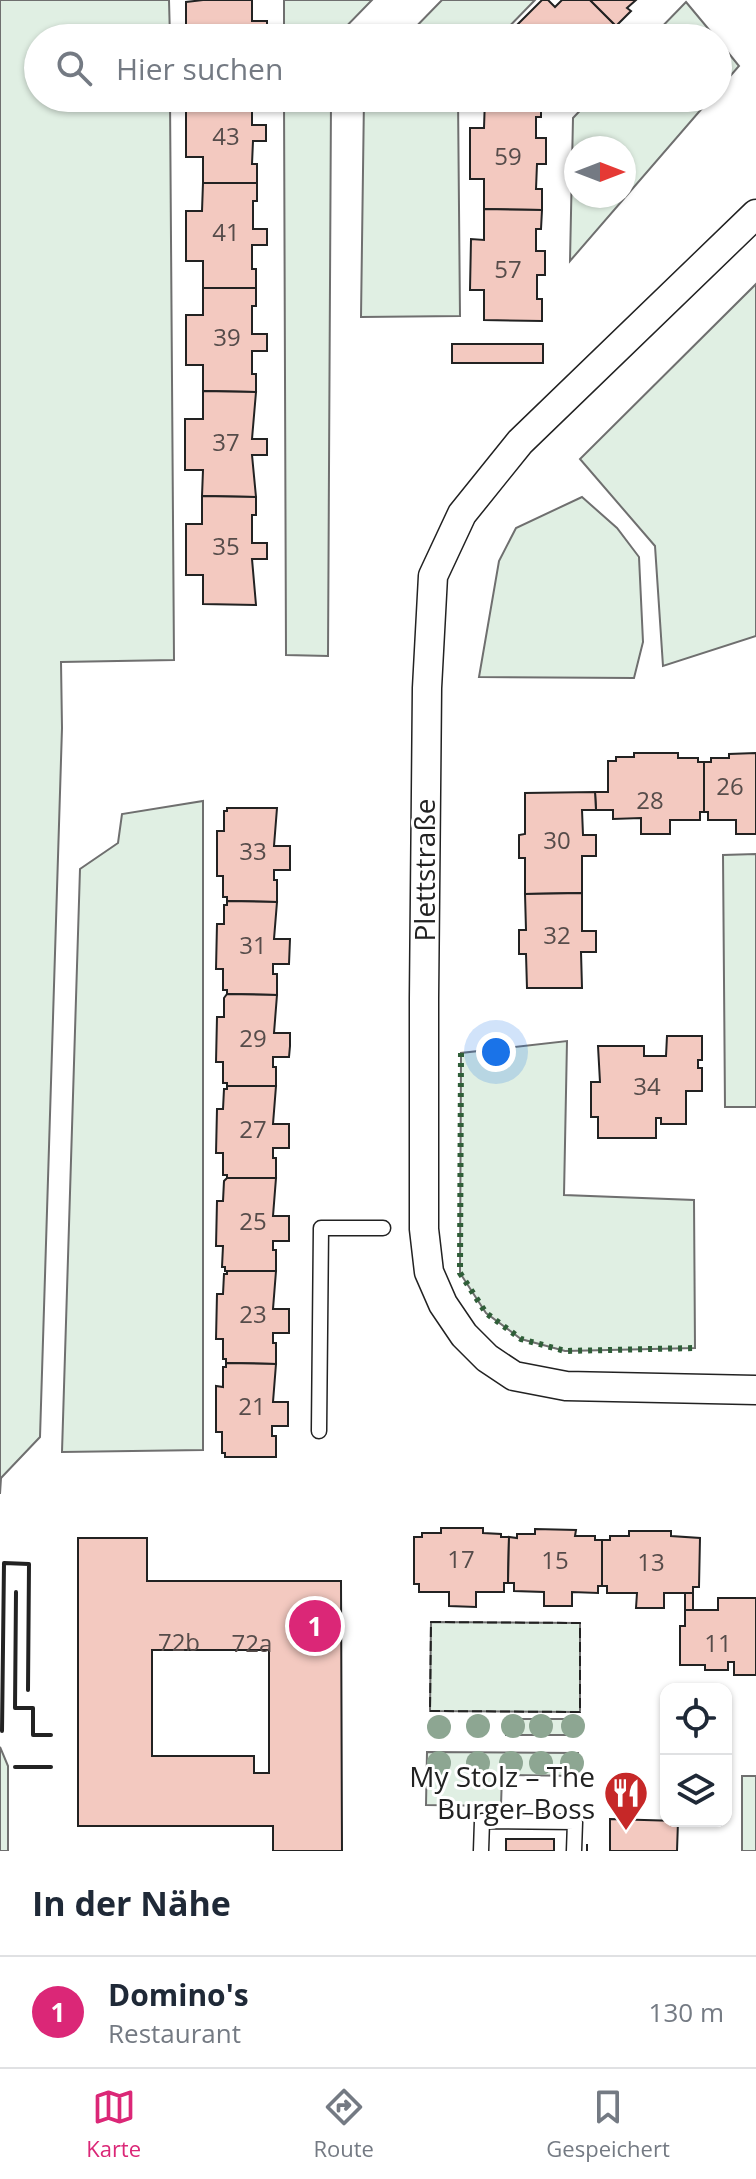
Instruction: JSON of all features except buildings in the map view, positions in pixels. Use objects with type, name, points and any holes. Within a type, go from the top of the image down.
[{"type":"street","name":"Plettstraße","points":[[756,214],[520,442],[462,514],[433,576],[427,688],[424,999],[424,1229],[429,1272],[443,1304],[464,1335],[487,1358],[514,1376],[566,1386],[756,1390]]},
{"type":"lane","points":[[319,1431],[321,1228],[383,1228]]},
{"type":"lane","points":[[481,1851],[482,1821],[575,1822],[574,1851]]},
{"type":"green space","points":[[0,0],[169,0],[170,24],[24,24],[24,112],[170,112],[174,660],[61,662],[62,728],[40,1437],[1,1478],[0,1494]]},
{"type":"green space","points":[[284,0],[372,0],[349,24],[284,24]]},
{"type":"green space","points":[[442,0],[535,0],[512,24],[419,24]]},
{"type":"green space","points":[[686,2],[704,24],[665,24]]},
{"type":"green space","points":[[732,57],[739,66],[732,74]]},
{"type":"green space","points":[[284,112],[331,112],[328,656],[286,655]]},
{"type":"green space","points":[[364,112],[458,112],[460,316],[361,317]]},
{"type":"green space","points":[[579,112],[699,112],[636,185],[636,136],[573,136],[573,118]]},
{"type":"green space","points":[[571,208],[616,208],[570,261]]},
{"type":"green space","points":[[756,284],[756,636],[663,666],[655,546],[580,459]]},
{"type":"green space","points":[[582,497],[617,528],[639,557],[643,642],[634,678],[479,677],[499,561],[516,528]]},
{"type":"green space","points":[[203,801],[203,1450],[62,1452],[80,869],[118,843],[122,814]]},
{"type":"green space","points":[[756,854],[756,1107],[725,1107],[723,855]]},
{"type":"green space","points":[[567,1041],[564,1195],[694,1200],[695,1348],[565,1351],[521,1339],[486,1313],[460,1273],[461,1053]]},
{"type":"green space","points":[[431,1622],[580,1623],[580,1712],[430,1711]]},
{"type":"green space","points":[[506,1719],[578,1719],[578,1735],[506,1735]]},
{"type":"green space","points":[[0,1747],[8,1766],[8,1851],[0,1851]]},
{"type":"green space","points":[[427,1752],[578,1753],[578,1776],[502,1775],[501,1806],[426,1805]]},
{"type":"green space","points":[[742,1776],[756,1776],[756,1851],[742,1851]]},
{"type":"hedge","points":[[461,1053],[460,1273],[486,1313],[521,1339],[565,1351],[695,1348]]},
{"type":"fence","points":[[431,1622],[580,1623],[580,1712],[430,1711],[431,1622]]},
{"type":"fence","points":[[587,1844],[587,1851]]},
{"type":"wall","points":[[2,1731],[4,1563],[29,1564],[28,1690]]},
{"type":"wall","points":[[16,1592],[15,1708],[33,1708],[33,1735],[51,1735]]},
{"type":"wall","points":[[15,1767],[51,1767]]},
{"type":"place","name":"Domino's","points":[[315,1626]]},
{"type":"place","name":"My Stolz – The Burger Boss","points":[[626,1832]]}]
